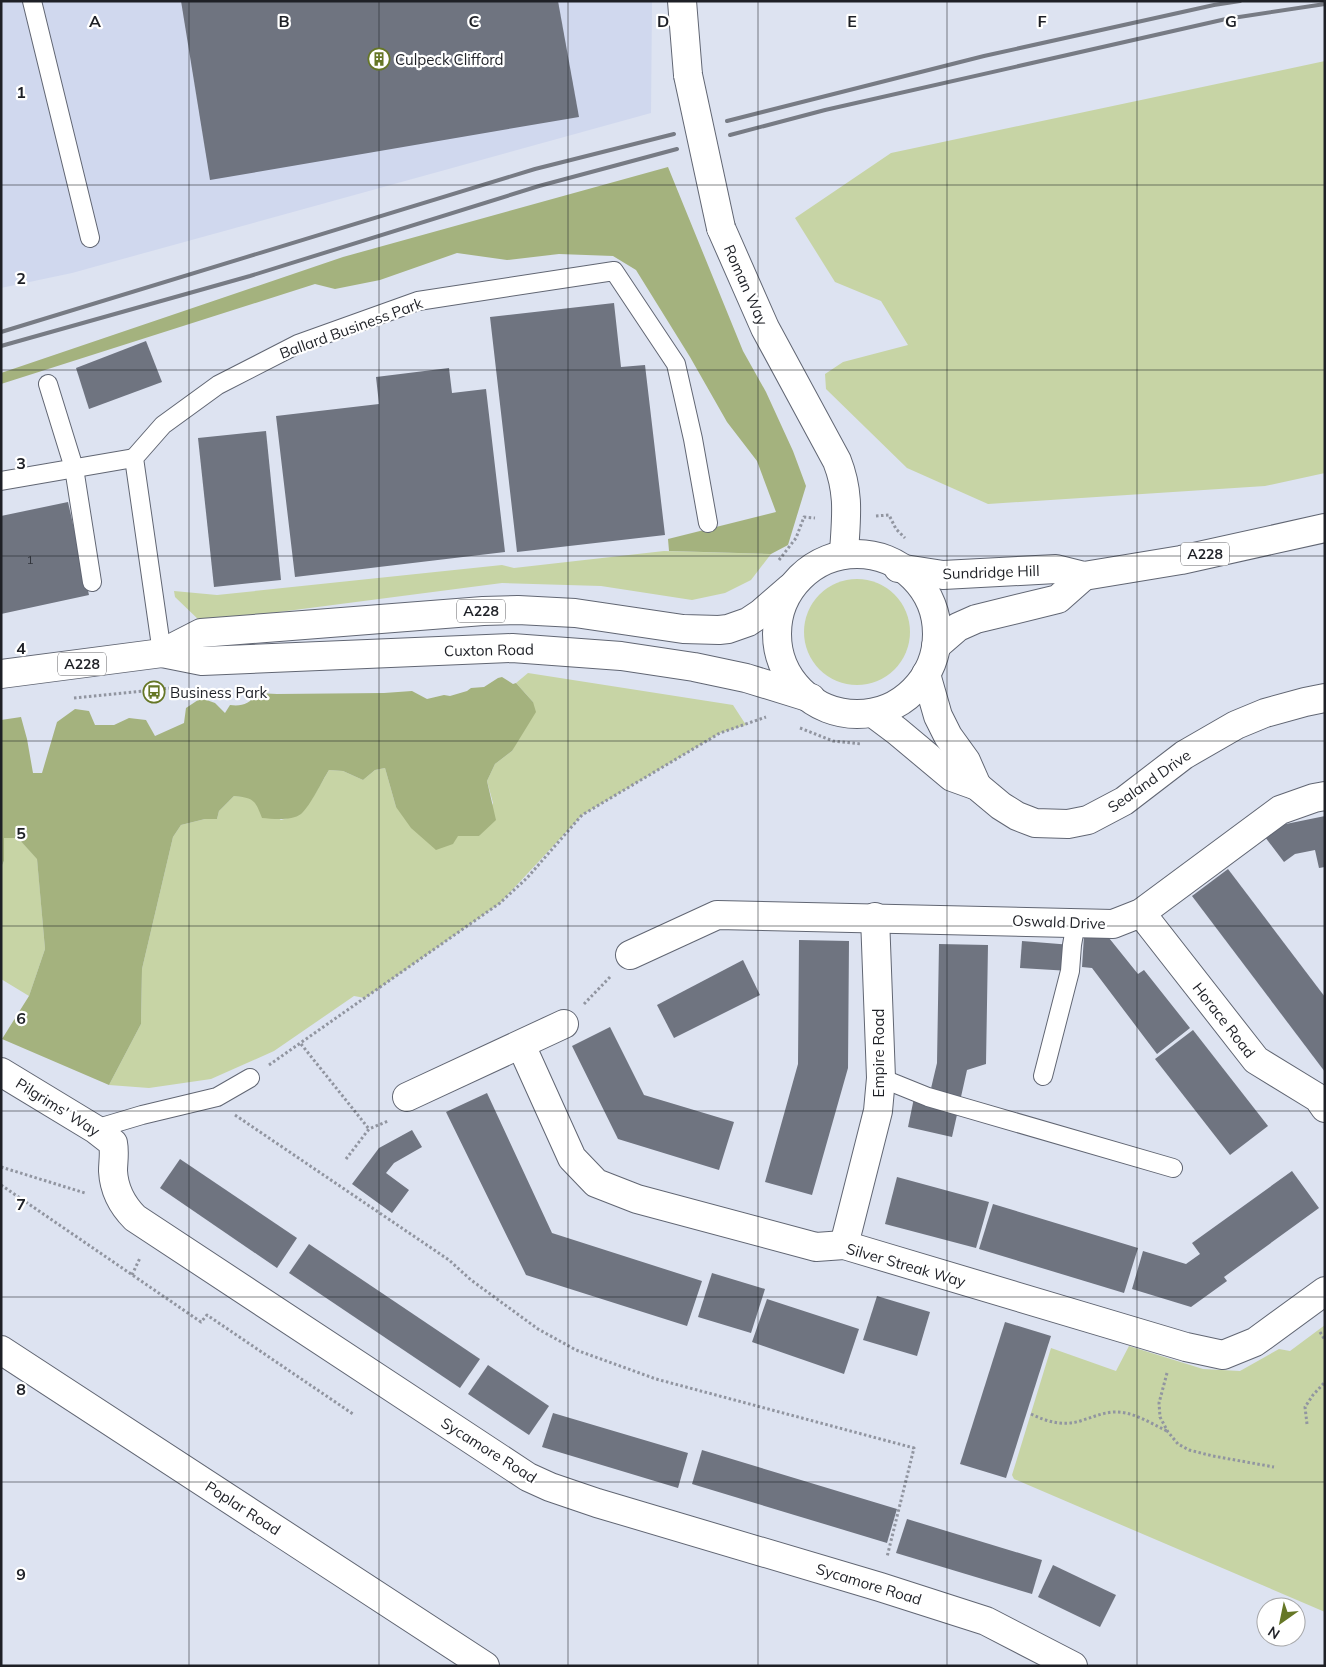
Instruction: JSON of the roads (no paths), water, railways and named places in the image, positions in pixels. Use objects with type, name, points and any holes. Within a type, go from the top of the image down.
[{"type":"street","name":"Roman Way","points":[[682,1],[688,75],[721,228],[765,328],[840,467],[844,478],[846,498],[844,553]]},
{"type":"street","name":"Sundridge Hill","points":[[897,568],[943,575],[1056,569],[1084,576],[1181,560],[1325,528]]},
{"type":"street","points":[[844,553],[882,560],[897,568],[918,585],[929,601],[935,618],[936,646],[926,674],[899,703],[873,713],[860,715],[846,714],[822,706],[811,698],[790,675],[782,660],[777,632],[779,613],[784,599],[796,580],[815,563],[844,553]]},
{"type":"street","points":[[936,646],[958,627],[976,619],[1058,599],[1084,576]]},
{"type":"street","name":"Cuxton Road","points":[[162,653],[201,633],[483,611],[552,611],[683,629],[728,629],[754,619],[790,588]]},
{"type":"street","name":"Cuxton Road","points":[[1,674],[162,653],[202,661],[512,648],[621,656],[729,674],[760,681],[811,698]]},
{"type":"street","name":"Sealand Drive","points":[[926,674],[938,716],[948,736],[966,761],[977,786]]},
{"type":"street","name":"Sealand Drive","points":[[873,713],[917,746],[952,777],[977,786],[1001,806],[1030,822],[1068,824],[1088,820],[1124,801],[1184,756],[1236,725],[1265,713],[1325,698]]},
{"type":"street","name":"Oswald Drive","points":[[630,955],[717,915],[875,917],[1113,924],[1141,913],[1280,810],[1325,796]]},
{"type":"street","name":"Horace Road","points":[[1141,913],[1256,1060],[1318,1098],[1325,1108]]},
{"type":"street","name":"Empire Road","points":[[844,1245],[878,1111],[881,1078],[875,917]]},
{"type":"street","points":[[407,1097],[564,1024]]},
{"type":"street","name":"Silver Streak Way","points":[[521,1045],[572,1158],[596,1182],[637,1199],[816,1247],[844,1245],[1186,1347],[1223,1356],[1255,1342],[1325,1291]]},
{"type":"street","name":"Pilgrims' Way","points":[[1,1072],[104,1136]]},
{"type":"street","name":"Sycamore Road","points":[[104,1136],[114,1150],[113,1170],[118,1193],[124,1206],[135,1218],[528,1477],[556,1490],[597,1503],[880,1587],[986,1621],[1072,1666]]},
{"type":"street","name":"Poplar Road","points":[[1,1350],[485,1666]]},
{"type":"lane","points":[[32,1],[90,238]]},
{"type":"lane","name":"Ballard Business Park","points":[[134,458],[163,425],[218,385],[298,344],[418,300],[614,271],[676,364],[694,439],[708,523]]},
{"type":"lane","points":[[48,384],[74,468],[92,582]]},
{"type":"lane","points":[[1,481],[134,458],[162,653]]},
{"type":"lane","points":[[1044,1076],[1070,972],[1076,922]]},
{"type":"lane","points":[[104,1136],[217,1097],[250,1078]]},
{"type":"lane","points":[[881,1078],[928,1097],[1173,1168]]},
{"type":"railway","points":[[727,121],[984,56],[1214,5],[1240,1]]},
{"type":"railway","points":[[730,135],[825,110],[1226,19],[1325,4]]},
{"type":"railway","points":[[1,332],[535,169],[674,134]]},
{"type":"railway","points":[[1,346],[250,276],[539,186],[677,149]]},
{"type":"place","name":"Culpeck Clifford","points":[[379,59]]},
{"type":"place","name":"Business Park","points":[[154,692]]}]
